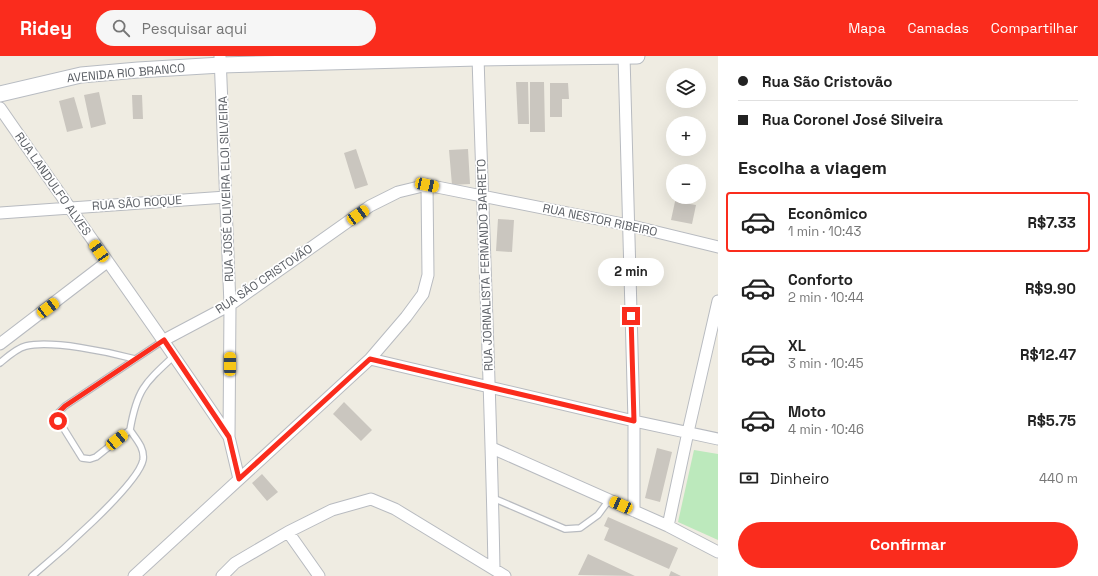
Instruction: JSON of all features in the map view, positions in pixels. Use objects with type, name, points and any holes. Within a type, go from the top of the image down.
[{"type":"main road","name":"AVENIDA RIO BRANCO","points":[[0,94],[81,75],[221,61],[637,56]]},
{"type":"street","points":[[624,56],[634,421],[634,511]]},
{"type":"street","name":"RUA JORNALISTA FERNANDO BARRETO","points":[[478,57],[488,386],[492,448],[494,568]]},
{"type":"street","name":"RUA JOSÉ OLIVEIRA ELOI SILVEIRA","points":[[221,61],[230,305],[229,437],[239,479]]},
{"type":"street","name":"RUA LANDULFO ALVES","points":[[0,108],[68,208],[164,340],[229,437]]},
{"type":"street","points":[[134,576],[370,359],[423,294],[428,275],[427,185]]},
{"type":"street","name":"RUA SÃO CRISTOVÃO","points":[[164,340],[230,305],[370,206],[398,192],[427,185],[482,196]]},
{"type":"street","name":"RUA NESTOR RIBEIRO","points":[[482,196],[628,225],[718,247]]},
{"type":"street","name":"RUA SÃO ROQUE","points":[[0,213],[226,197]]},
{"type":"street","points":[[0,344],[107,262]]},
{"type":"street","points":[[668,526],[718,301]]},
{"type":"street","points":[[370,359],[634,421],[718,439]]},
{"type":"street","points":[[492,448],[668,526],[718,552]]},
{"type":"street","points":[[222,576],[236,563],[288,532],[332,510],[371,499],[395,508],[505,576]]},
{"type":"street","points":[[288,532],[319,576]]},
{"type":"lane","name":"RUA SÃO CRISTOVÃO","points":[[130,430],[96,458],[82,458],[58,421],[58,413],[65,406],[164,340]]},
{"type":"lane","points":[[0,363],[24,346],[45,343],[115,353],[135,359]]},
{"type":"lane","points":[[32,576],[69,544],[118,496],[138,472],[143,459],[141,445],[130,430],[135,403],[147,382],[174,356]]},
{"type":"lane","points":[[493,498],[565,529],[580,528],[598,516],[609,500]]},
{"type":"green space","points":[[694,450],[718,454],[718,540],[678,522]]},
{"type":"building","points":[[516,82],[528,82],[529,124],[518,124]]},
{"type":"building","points":[[530,82],[544,82],[545,132],[530,132]]},
{"type":"building","points":[[550,83],[568,83],[569,99],[562,99],[562,117],[550,117]]},
{"type":"building","points":[[99,92],[106,124],[91,128],[84,95]]},
{"type":"building","points":[[132,95],[142,95],[143,119],[133,119]]},
{"type":"building","points":[[74,97],[83,128],[67,132],[59,101]]},
{"type":"building","points":[[356,149],[368,185],[355,189],[344,153]]},
{"type":"building","points":[[468,149],[470,184],[452,185],[449,150]]},
{"type":"building","points":[[674,204],[696,205],[692,224],[671,220]]},
{"type":"building","points":[[498,219],[514,220],[512,252],[496,251]]},
{"type":"building","points":[[344,402],[372,430],[361,441],[333,414]]},
{"type":"building","points":[[657,448],[672,452],[660,502],[645,498]]},
{"type":"building","points":[[262,474],[278,492],[267,501],[252,483]]},
{"type":"building","points":[[608,517],[678,548],[669,569],[604,540],[609,528],[604,526]]},
{"type":"building","points":[[588,554],[635,576],[578,575]]},
{"type":"building","points":[[671,571],[681,576],[669,576]]},
{"type":"route","points":[[58,421],[58,413],[65,406],[164,340],[229,437],[239,479],[370,359],[634,421],[631,316]]}]
